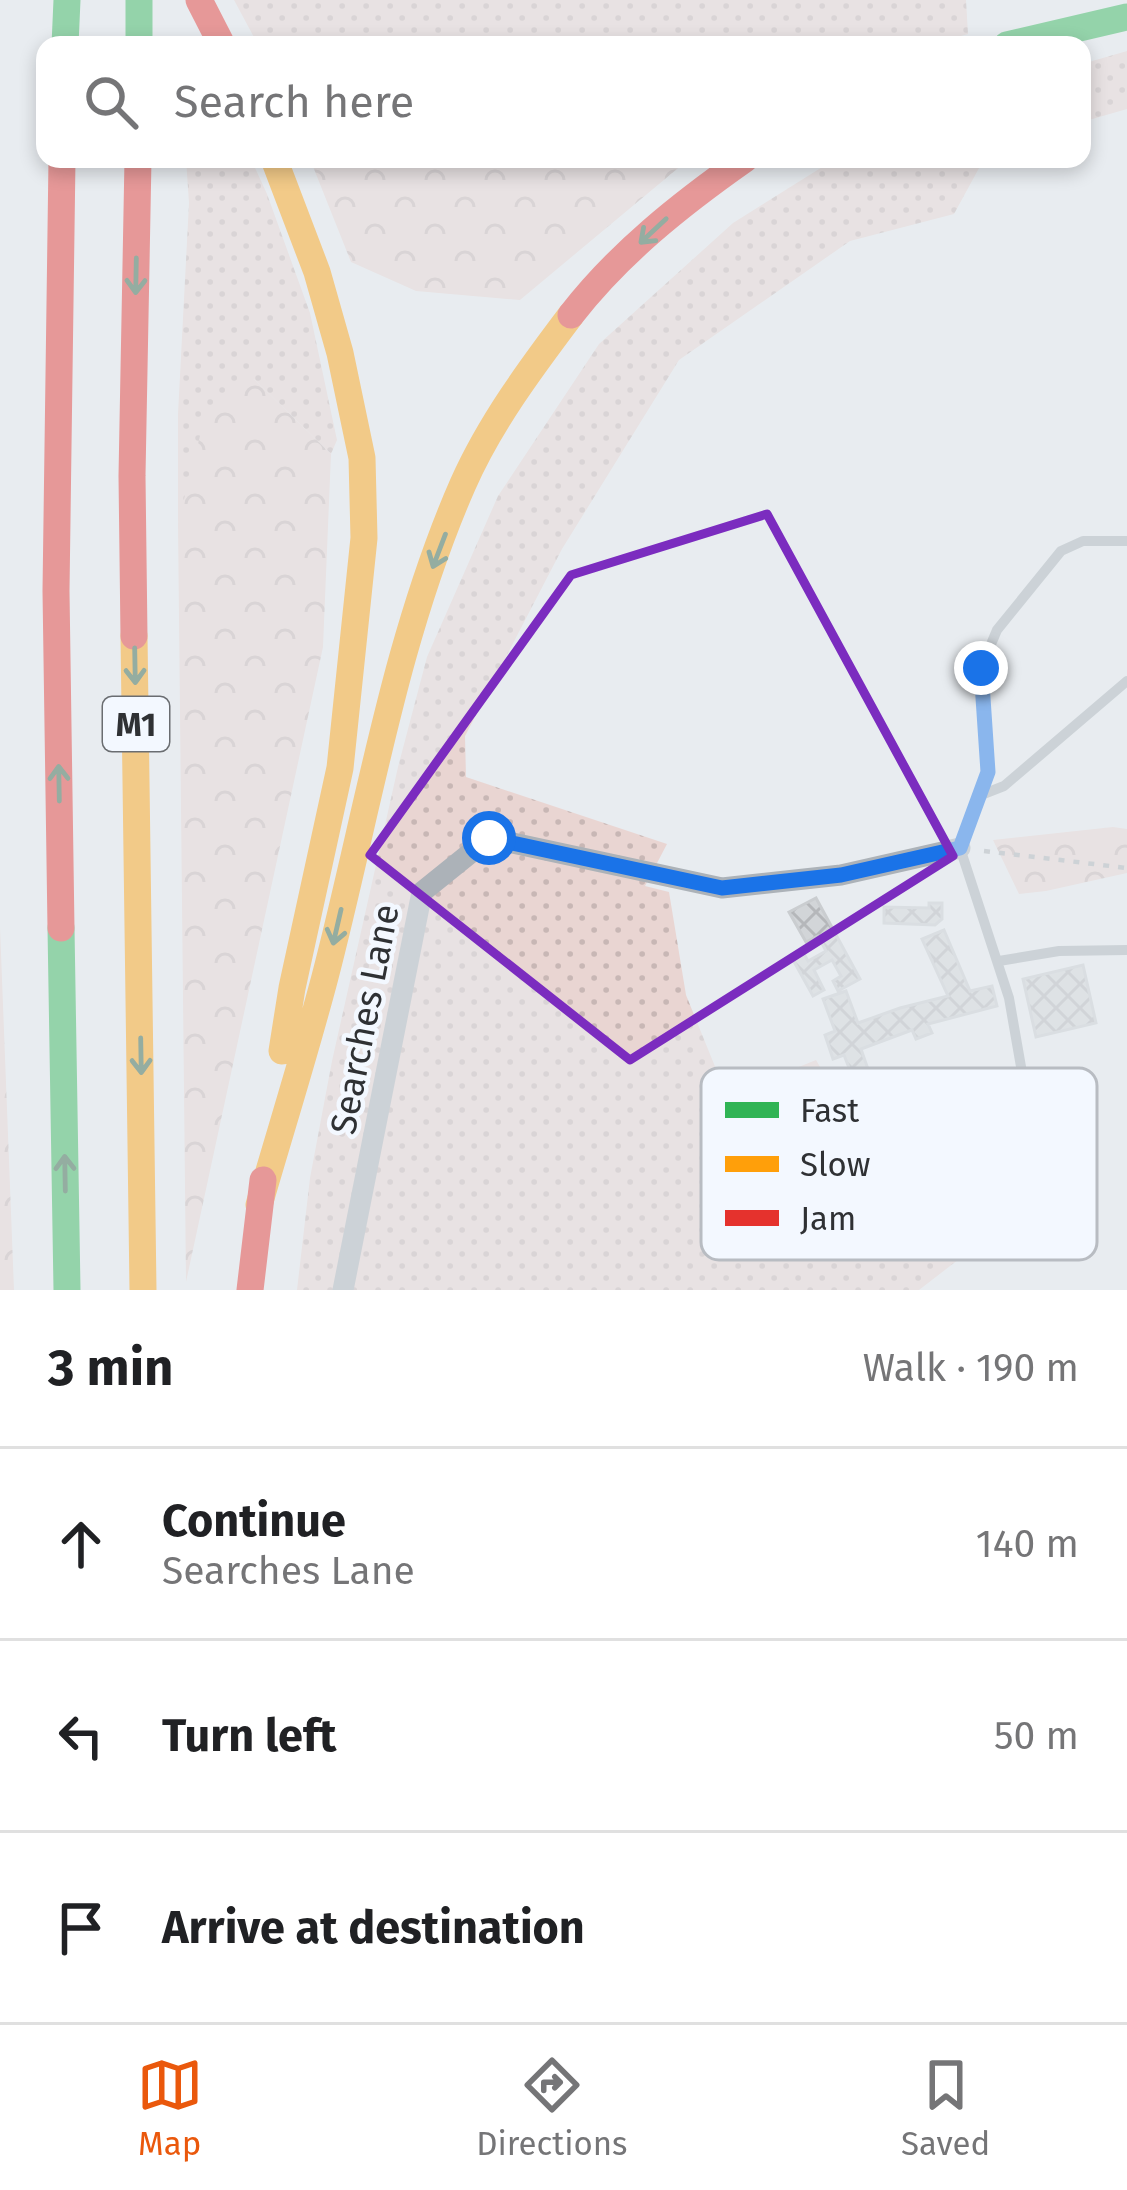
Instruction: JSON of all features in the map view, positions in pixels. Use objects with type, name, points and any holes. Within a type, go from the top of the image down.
[{"type":"highway","points":[[65,36],[67,0]]},
{"type":"highway","points":[[139,0],[139,36]]},
{"type":"highway","points":[[199,0],[217,36]]},
{"type":"highway","points":[[1046,36],[1127,17]]},
{"type":"highway","name":"M1","points":[[62,168],[56,591],[67,1290]]},
{"type":"highway","name":"M1","points":[[138,168],[132,476],[143,1290]]},
{"type":"highway","points":[[250,1290],[292,988],[340,768],[364,538],[362,458],[340,353],[317,272],[277,168]]},
{"type":"highway","points":[[260,1205],[325,977],[392,691],[464,482],[519,384],[592,288],[679,206],[732,168]]},
{"type":"street","name":"Searches Lane","points":[[343,1290],[422,892],[489,838],[722,888],[841,875],[960,848]]},
{"type":"lane","points":[[1021,1068],[999,961],[960,848],[988,772],[981,668],[997,630],[1061,551],[1083,541],[1127,541]]},
{"type":"lane","points":[[981,795],[1004,786],[1127,680]]},
{"type":"lane","points":[[999,961],[1059,951],[1127,950]]},
{"type":"path","points":[[960,848],[1127,868]]},
{"type":"highlighted area","points":[[767,514],[953,856],[630,1060],[370,855],[571,575]]},
{"type":"green space","points":[[234,0],[966,0],[968,34],[961,36],[253,36]]},
{"type":"green space","points":[[1127,51],[1127,109],[1091,119],[1091,61]]},
{"type":"green space","points":[[187,168],[255,168],[310,313],[337,440],[331,454],[254,379],[178,523],[178,414],[189,203]]},
{"type":"green space","points":[[314,168],[678,168],[520,300],[416,291],[351,262]]},
{"type":"green space","points":[[821,168],[979,168],[954,214],[850,241],[679,360],[562,549],[465,736],[466,777],[667,844],[645,886],[669,892],[686,995],[716,1068],[701,1068],[701,1260],[958,1260],[919,1290],[297,1290],[310,1178],[332,1061],[427,657],[498,496],[599,344],[733,223]]},
{"type":"green space","points":[[254,379],[331,454],[323,647],[186,1282],[178,523],[204,420]]},
{"type":"green space","points":[[1127,829],[1127,873],[1019,894],[993,840]]},
{"type":"green space","points":[[0,927],[14,1290],[0,1290]]},
{"type":"green space","points":[[816,1060],[821,1068],[796,1068]]},
{"type":"building","points":[[816,898],[860,979],[838,991],[833,981],[841,976],[832,960],[814,970],[824,990],[813,996],[792,958],[803,952],[808,961],[826,951],[818,936],[806,942],[789,912]]},
{"type":"building","points":[[929,903],[942,903],[942,919],[935,925],[884,923],[884,907],[929,908]]},
{"type":"building","points":[[944,930],[970,991],[992,986],[997,1006],[928,1024],[932,1033],[916,1039],[912,1030],[861,1049],[868,1068],[849,1068],[844,1055],[833,1059],[825,1035],[835,1031],[823,999],[846,991],[858,1023],[948,996],[922,939]]},
{"type":"building","points":[[1083,965],[1096,1023],[1036,1037],[1023,979]]},
{"type":"traffic: fast","points":[[65,36],[67,0]]},
{"type":"traffic: fast","points":[[139,0],[139,36]]},
{"type":"traffic: fast","points":[[1046,36],[1127,17]]},
{"type":"traffic: fast","points":[[61,928],[67,1290]]},
{"type":"traffic: slow","points":[[277,168],[317,272],[340,353],[362,458],[364,538],[340,768],[282,1051]]},
{"type":"traffic: slow","points":[[259,1205],[325,977],[400,665],[439,543],[486,439],[571,315]]},
{"type":"traffic: slow","points":[[134,636],[143,1290]]},
{"type":"traffic: jam","points":[[199,0],[217,36]]},
{"type":"traffic: jam","points":[[61,928],[56,591],[62,168]]},
{"type":"traffic: jam","points":[[134,636],[138,168]]},
{"type":"traffic: jam","points":[[571,315],[652,231],[733,168]]},
{"type":"traffic: jam","points":[[250,1290],[263,1180]]},
{"type":"route","points":[[489,838],[722,888],[841,875],[960,848],[988,772],[981,668]]}]
